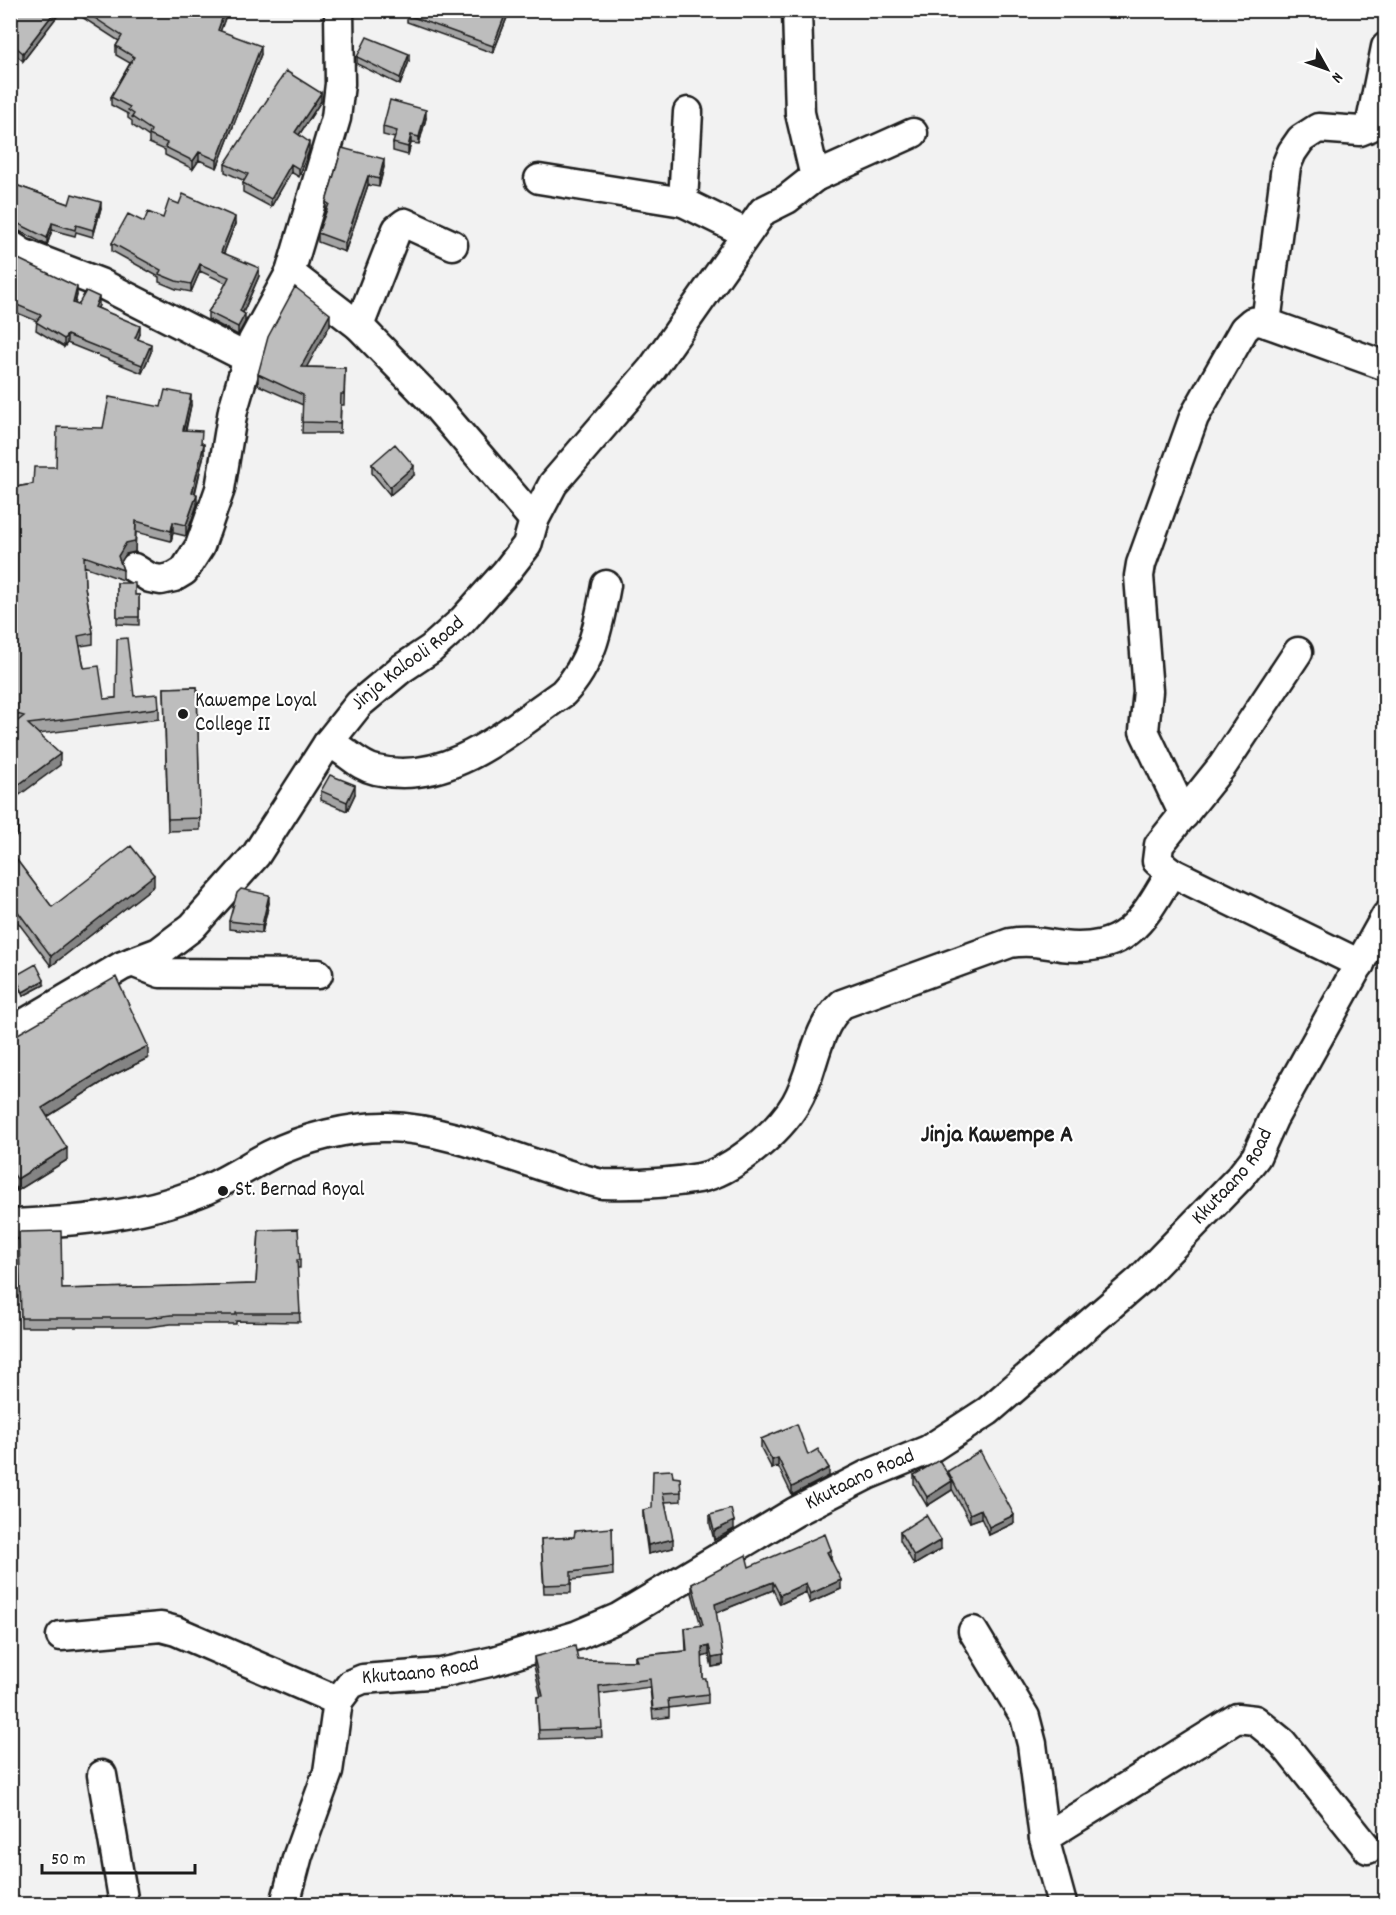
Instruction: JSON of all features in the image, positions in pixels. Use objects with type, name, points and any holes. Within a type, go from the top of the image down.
[{"type":"street","points":[[134,568],[150,578],[161,580],[174,577],[184,571],[200,546],[220,489],[233,410],[253,341],[290,273],[336,118],[340,84],[339,10]]},
{"type":"street","points":[[797,10],[800,113],[814,177]]},
{"type":"street","points":[[1266,323],[1286,166],[1301,139],[1318,128],[1360,131],[1370,127],[1386,47]]},
{"type":"street","points":[[683,202],[688,112]]},
{"type":"street","name":"Jinja Kalooli Road","points":[[10,1032],[132,962],[159,952],[192,927],[256,855],[328,743],[359,704],[401,669],[431,649],[487,596],[527,545],[534,520],[553,484],[652,369],[763,211],[787,199],[814,177],[913,133]]},
{"type":"street","points":[[539,178],[683,202],[746,233]]},
{"type":"street","points":[[359,326],[397,229],[405,223],[453,245]]},
{"type":"street","points":[[10,245],[22,253],[100,283],[249,359]]},
{"type":"street","points":[[290,273],[359,326],[431,400],[534,520]]},
{"type":"street","points":[[1184,815],[1144,731],[1148,691],[1140,595],[1141,564],[1194,417],[1244,329],[1252,322],[1266,323],[1386,366]]},
{"type":"street","points":[[328,743],[374,770],[405,773],[438,768],[476,752],[563,693],[574,682],[598,628],[606,585]]},
{"type":"street","points":[[1298,652],[1223,765],[1159,845],[1157,861],[1171,872],[1360,964]]},
{"type":"street","points":[[10,1224],[99,1218],[158,1204],[196,1194],[234,1177],[271,1154],[304,1142],[346,1131],[388,1127],[434,1134],[602,1184],[625,1185],[700,1178],[721,1170],[752,1150],[796,1103],[820,1034],[829,1016],[842,1005],[1010,943],[1027,940],[1090,947],[1113,940],[1134,930],[1146,915],[1171,872]]},
{"type":"street","name":"Kkutaano Road","points":[[285,1905],[298,1855],[328,1772],[338,1701],[351,1684],[363,1679],[441,1673],[494,1661],[555,1643],[618,1618],[795,1512],[867,1475],[928,1450],[972,1423],[1140,1279],[1240,1177],[1256,1157],[1292,1083],[1386,916]]},
{"type":"street","points":[[132,962],[160,974],[318,974]]},
{"type":"street","points":[[61,1636],[160,1627],[176,1631],[338,1701]]},
{"type":"street","points":[[973,1631],[1025,1717],[1032,1744],[1044,1838],[1062,1905]]},
{"type":"street","points":[[1044,1838],[1237,1718],[1255,1719],[1282,1742],[1368,1849]]},
{"type":"street","points":[[102,1775],[124,1905]]},
{"type":"building","points":[[10,10],[56,10],[23,53],[10,42]]},
{"type":"building","points":[[83,10],[225,10],[218,30],[261,46],[217,160],[199,152],[193,161],[165,147],[167,143],[149,135],[151,130],[132,117],[134,114],[128,110],[130,107],[111,97],[134,57],[116,46],[122,36]]},
{"type":"building","points":[[409,10],[507,10],[493,46],[407,15]]},
{"type":"building","points":[[367,37],[409,54],[400,78],[357,57]]},
{"type":"building","points":[[286,71],[321,93],[295,132],[309,142],[299,169],[291,164],[271,199],[243,183],[248,174],[225,164]]},
{"type":"building","points":[[390,100],[426,110],[419,137],[411,135],[408,147],[393,143],[397,131],[383,127]]},
{"type":"building","points":[[342,148],[384,159],[379,179],[368,176],[345,243],[318,233],[329,204],[326,202]]},
{"type":"building","points":[[10,183],[69,204],[72,194],[101,202],[93,230],[76,225],[75,230],[52,223],[47,238],[10,222]]},
{"type":"building","points":[[183,194],[235,217],[221,252],[259,268],[240,311],[245,314],[238,327],[208,312],[229,277],[200,264],[191,284],[176,281],[159,274],[161,270],[112,243],[128,214],[144,222],[148,212],[163,218],[169,200],[179,204]]},
{"type":"building","points":[[10,255],[77,287],[73,303],[78,305],[86,291],[99,297],[95,307],[140,326],[135,338],[151,344],[142,365],[67,335],[64,339],[36,322],[41,315],[10,302]]},
{"type":"building","points":[[295,287],[330,314],[301,367],[345,368],[340,423],[302,422],[303,395],[258,374],[268,337]]},
{"type":"building","points":[[165,390],[191,395],[183,430],[202,431],[201,443],[204,444],[192,493],[197,494],[186,525],[173,522],[171,531],[136,521],[135,541],[126,543],[118,556],[123,570],[84,556],[85,587],[93,633],[78,636],[84,668],[99,666],[104,699],[116,698],[117,639],[127,638],[134,696],[158,694],[159,708],[28,724],[60,754],[10,791],[10,727],[24,716],[10,712],[10,599],[13,599],[10,581],[10,488],[33,484],[34,467],[56,467],[57,427],[103,428],[109,397],[161,407]]},
{"type":"building","points":[[395,444],[414,466],[390,487],[372,464]]},
{"type":"building","points":[[117,583],[135,583],[135,595],[139,595],[139,617],[117,617]]},
{"type":"building","points":[[197,687],[200,818],[168,819],[164,688]]},
{"type":"building","points":[[330,775],[355,785],[347,802],[321,791]]},
{"type":"building","points":[[10,816],[18,824],[10,830]]},
{"type":"building","points":[[131,846],[154,875],[51,956],[10,901],[10,851],[52,907]]},
{"type":"building","points":[[241,889],[269,895],[262,925],[229,921],[237,893]]},
{"type":"building","points":[[36,964],[44,980],[23,992],[15,976]]},
{"type":"building","points":[[116,977],[148,1046],[114,1063],[42,1108],[67,1148],[17,1179],[10,1169],[10,1036],[18,1034]]},
{"type":"building","points":[[298,1229],[300,1313],[171,1315],[148,1318],[21,1318],[19,1232],[61,1231],[62,1289],[256,1284],[259,1230]]},
{"type":"building","points":[[797,1424],[808,1455],[818,1449],[829,1468],[792,1487],[778,1458],[772,1460],[761,1439]]},
{"type":"building","points":[[980,1451],[1014,1515],[989,1527],[981,1509],[970,1514],[948,1471]]},
{"type":"building","points":[[939,1460],[952,1481],[927,1497],[914,1475]]},
{"type":"building","points":[[672,1470],[673,1477],[680,1478],[681,1492],[663,1493],[673,1539],[648,1545],[643,1510],[652,1508],[653,1471]]},
{"type":"building","points":[[731,1509],[734,1521],[714,1531],[710,1515]]},
{"type":"building","points":[[926,1515],[941,1540],[914,1556],[900,1532]]},
{"type":"building","points":[[612,1528],[613,1567],[571,1572],[571,1584],[544,1585],[541,1539],[574,1537],[575,1531]]},
{"type":"building","points":[[825,1534],[831,1550],[827,1552],[841,1580],[810,1594],[806,1583],[780,1595],[773,1582],[715,1604],[723,1656],[712,1658],[709,1646],[702,1648],[703,1679],[706,1679],[708,1694],[668,1699],[669,1708],[653,1710],[650,1679],[599,1686],[602,1728],[539,1730],[537,1697],[543,1696],[534,1657],[575,1646],[578,1660],[637,1661],[635,1656],[687,1651],[685,1628],[703,1625],[692,1584],[746,1555],[749,1567]]},
{"type":"place","name":"Kawempe Loyal College II","points":[[183,714]]},
{"type":"place","name":"St. Bernad Royal","points":[[223,1191]]},
{"type":"district","name":"Jinja Kawempe A","points":[[997,1136]]}]
